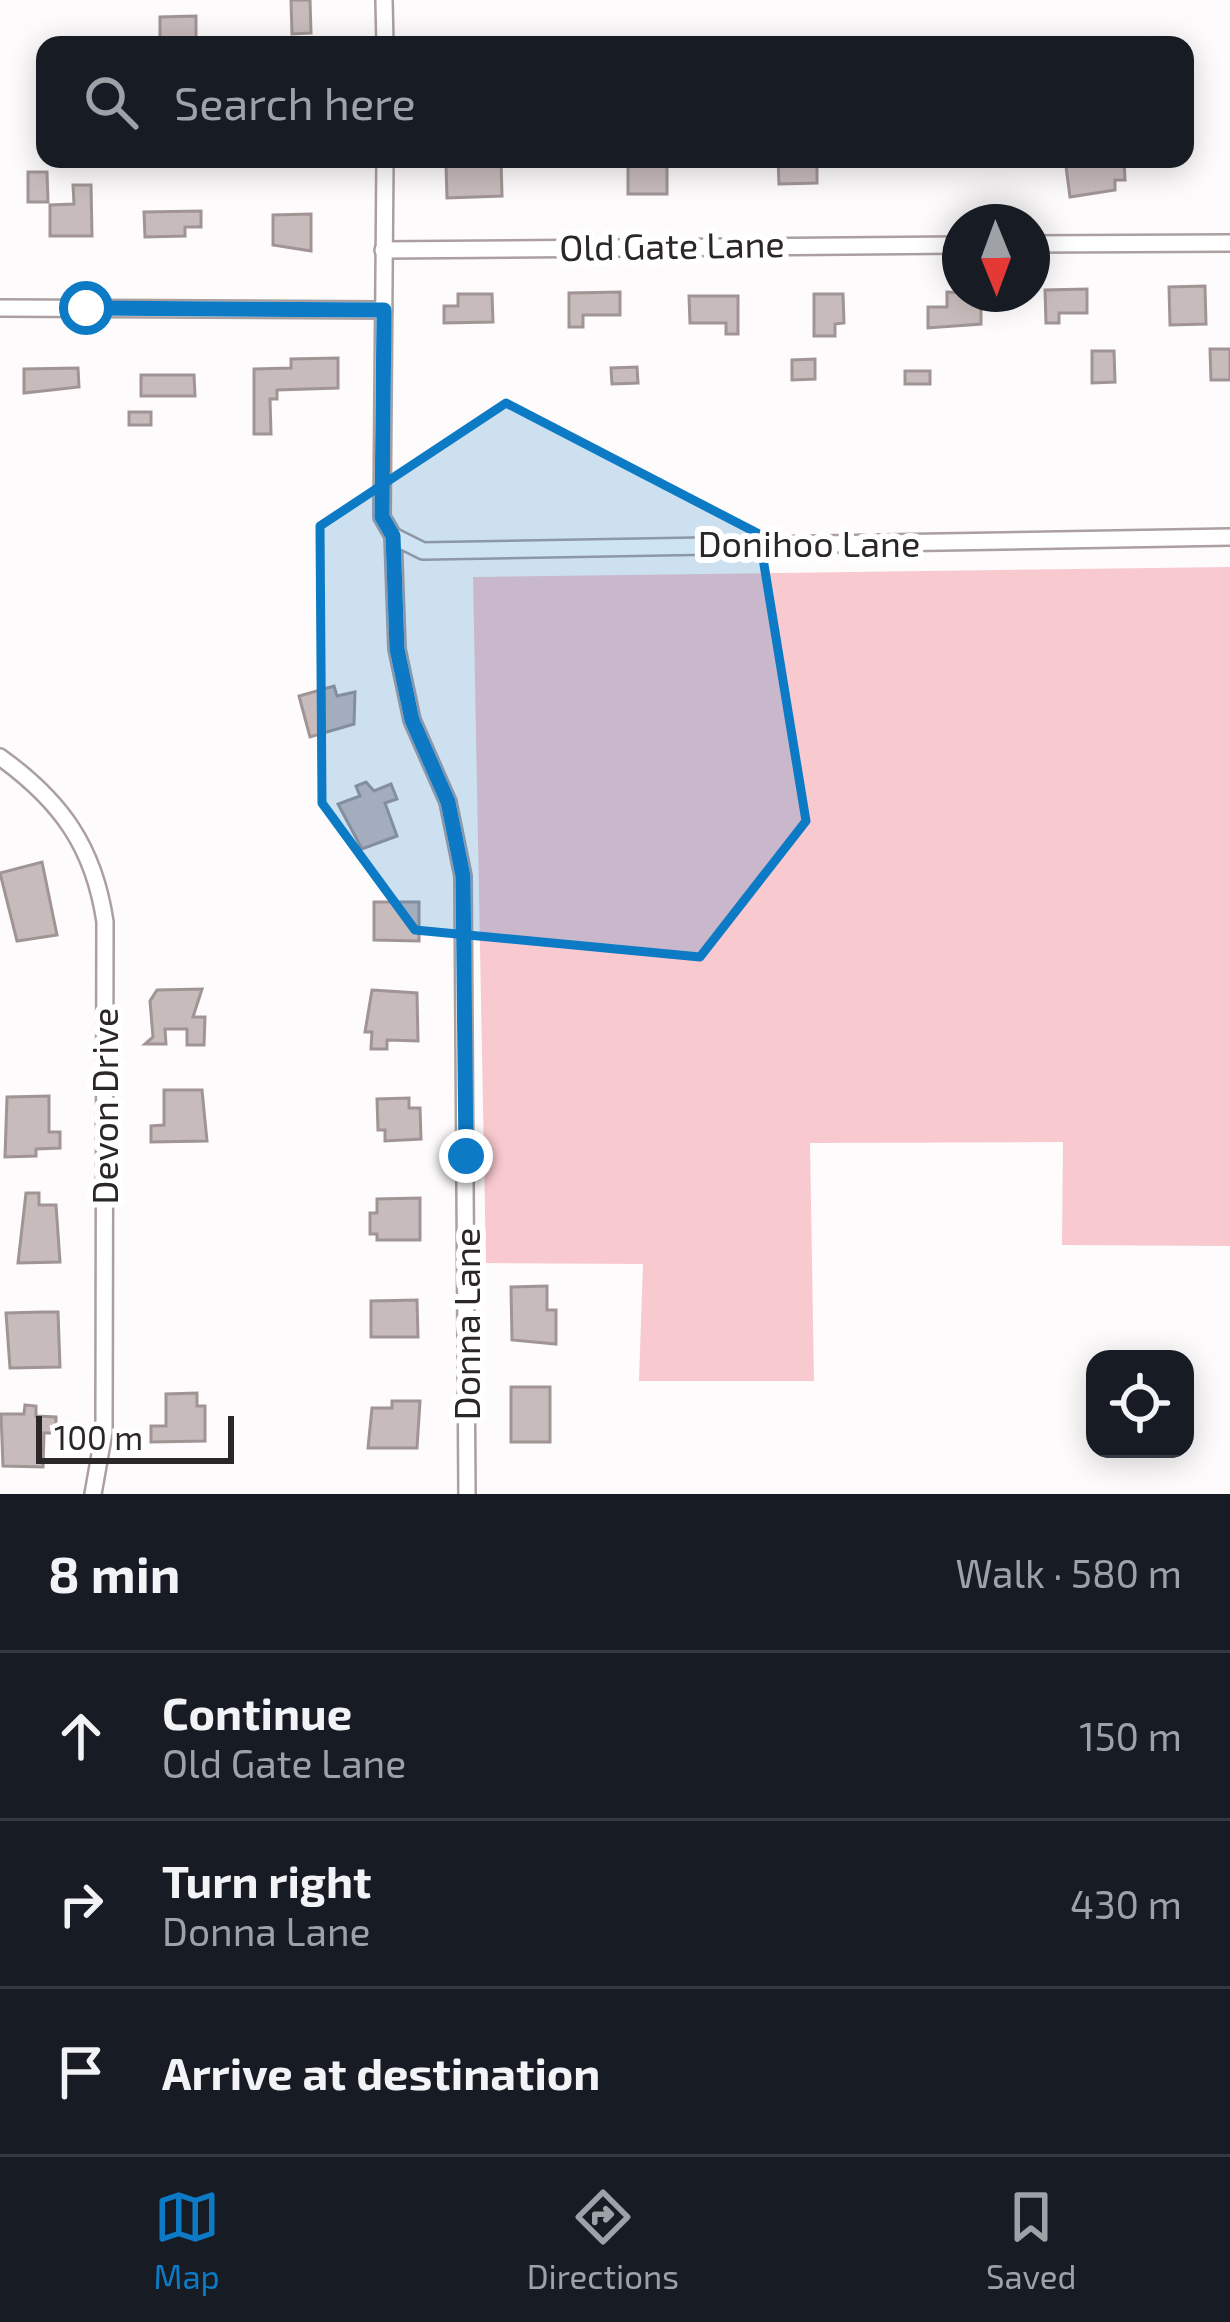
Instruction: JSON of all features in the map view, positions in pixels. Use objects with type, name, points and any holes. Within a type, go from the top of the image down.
[{"type":"street","points":[[385,0],[385,36]]},
{"type":"street","name":"Donna Lane","points":[[385,168],[382,517],[393,536],[397,649],[412,720],[448,802],[463,876],[467,1494]]},
{"type":"street","points":[[1050,244],[1230,243]]},
{"type":"street","name":"Old Gate Lane","points":[[383,250],[942,245]]},
{"type":"street","points":[[0,308],[384,310]]},
{"type":"street","name":"Donihoo Lane","points":[[393,536],[423,550],[1230,537]]},
{"type":"street","name":"Devon Drive","points":[[0,757],[43,787],[68,817],[88,850],[105,922],[104,1432],[94,1494]]},
{"type":"highlighted area","points":[[506,403],[759,534],[806,821],[700,957],[415,930],[322,803],[320,526]]},
{"type":"shaded area","points":[[1230,567],[1230,1246],[1062,1245],[1063,1142],[810,1143],[814,1381],[639,1381],[643,1264],[486,1263],[473,577]]},
{"type":"building","points":[[291,0],[310,0],[311,33],[292,34]]},
{"type":"building","points":[[196,16],[196,36],[160,36],[160,17]]},
{"type":"building","points":[[446,168],[501,168],[502,196],[447,198]]},
{"type":"building","points":[[628,168],[667,168],[667,194],[628,194]]},
{"type":"building","points":[[778,168],[817,168],[817,183],[779,184]]},
{"type":"building","points":[[1066,168],[1124,168],[1125,180],[1115,180],[1115,190],[1070,197]]},
{"type":"building","points":[[28,172],[47,172],[48,202],[28,202]]},
{"type":"building","points":[[73,185],[91,185],[92,236],[50,236],[50,205],[74,204]]},
{"type":"building","points":[[201,211],[201,227],[185,227],[185,236],[145,237],[144,212]]},
{"type":"building","points":[[311,214],[311,251],[273,245],[273,215]]},
{"type":"building","points":[[1205,286],[1206,324],[1170,325],[1169,287]]},
{"type":"building","points":[[1087,289],[1087,313],[1059,313],[1059,323],[1046,323],[1050,290]]},
{"type":"building","points":[[620,292],[620,315],[583,315],[583,327],[569,327],[569,293]]},
{"type":"building","points":[[458,294],[492,294],[493,322],[444,323],[444,306],[458,306]]},
{"type":"building","points":[[814,294],[843,294],[844,323],[835,324],[835,336],[814,336]]},
{"type":"building","points":[[689,296],[738,296],[738,334],[726,334],[726,323],[690,323]]},
{"type":"building","points":[[928,307],[942,307],[942,312],[981,312],[981,324],[928,328]]},
{"type":"building","points":[[1210,349],[1230,349],[1230,380],[1211,380]]},
{"type":"building","points":[[1092,351],[1114,351],[1115,382],[1092,383]]},
{"type":"building","points":[[338,358],[338,388],[277,390],[277,399],[270,399],[271,434],[254,434],[254,369],[291,368],[291,359]]},
{"type":"building","points":[[815,359],[815,379],[792,380],[792,360]]},
{"type":"building","points":[[637,367],[638,383],[612,384],[611,368]]},
{"type":"building","points":[[78,368],[79,387],[24,393],[24,369]]},
{"type":"building","points":[[905,371],[930,371],[930,384],[905,384]]},
{"type":"building","points":[[141,375],[194,375],[195,396],[141,396]]},
{"type":"building","points":[[129,412],[151,412],[151,425],[129,425]]},
{"type":"building","points":[[334,686],[337,696],[355,692],[354,724],[310,737],[299,696]]},
{"type":"building","points":[[366,782],[374,791],[391,784],[397,799],[385,803],[397,836],[362,849],[338,804],[360,796],[356,786]]},
{"type":"building","points":[[42,862],[57,935],[17,941],[0,873]]},
{"type":"building","points":[[374,902],[419,902],[419,941],[374,940]]},
{"type":"building","points":[[202,989],[193,1017],[205,1017],[204,1045],[187,1045],[187,1029],[165,1029],[166,1044],[145,1044],[153,1037],[150,1001],[157,990]]},
{"type":"building","points":[[372,990],[417,993],[418,1041],[387,1040],[387,1049],[371,1049],[372,1032],[365,1032]]},
{"type":"building","points":[[164,1090],[202,1090],[207,1141],[151,1142],[151,1126],[164,1125]]},
{"type":"building","points":[[49,1096],[49,1132],[60,1132],[60,1148],[36,1149],[36,1156],[5,1157],[7,1097]]},
{"type":"building","points":[[409,1098],[409,1108],[420,1108],[421,1139],[385,1141],[385,1130],[378,1130],[377,1099]]},
{"type":"building","points":[[26,1193],[39,1193],[39,1205],[56,1205],[60,1262],[18,1263]]},
{"type":"building","points":[[420,1198],[420,1240],[377,1240],[377,1234],[370,1234],[370,1213],[377,1213],[377,1199]]},
{"type":"building","points":[[547,1286],[547,1310],[556,1310],[556,1344],[512,1340],[511,1287]]},
{"type":"building","points":[[417,1300],[418,1337],[371,1337],[371,1301]]},
{"type":"building","points":[[58,1312],[60,1367],[10,1368],[6,1313]]},
{"type":"building","points":[[511,1387],[550,1387],[550,1442],[511,1442]]},
{"type":"building","points":[[197,1393],[197,1406],[205,1406],[205,1441],[151,1442],[151,1426],[166,1426],[166,1394]]},
{"type":"building","points":[[392,1401],[420,1401],[417,1448],[368,1448],[372,1408],[392,1408]]},
{"type":"building","points":[[25,1405],[36,1406],[36,1416],[56,1417],[56,1433],[44,1433],[43,1467],[3,1466],[1,1414],[24,1414]]},
{"type":"route","points":[[86,308],[384,310],[382,517],[393,536],[397,649],[412,720],[448,802],[463,876],[466,1156]]}]
